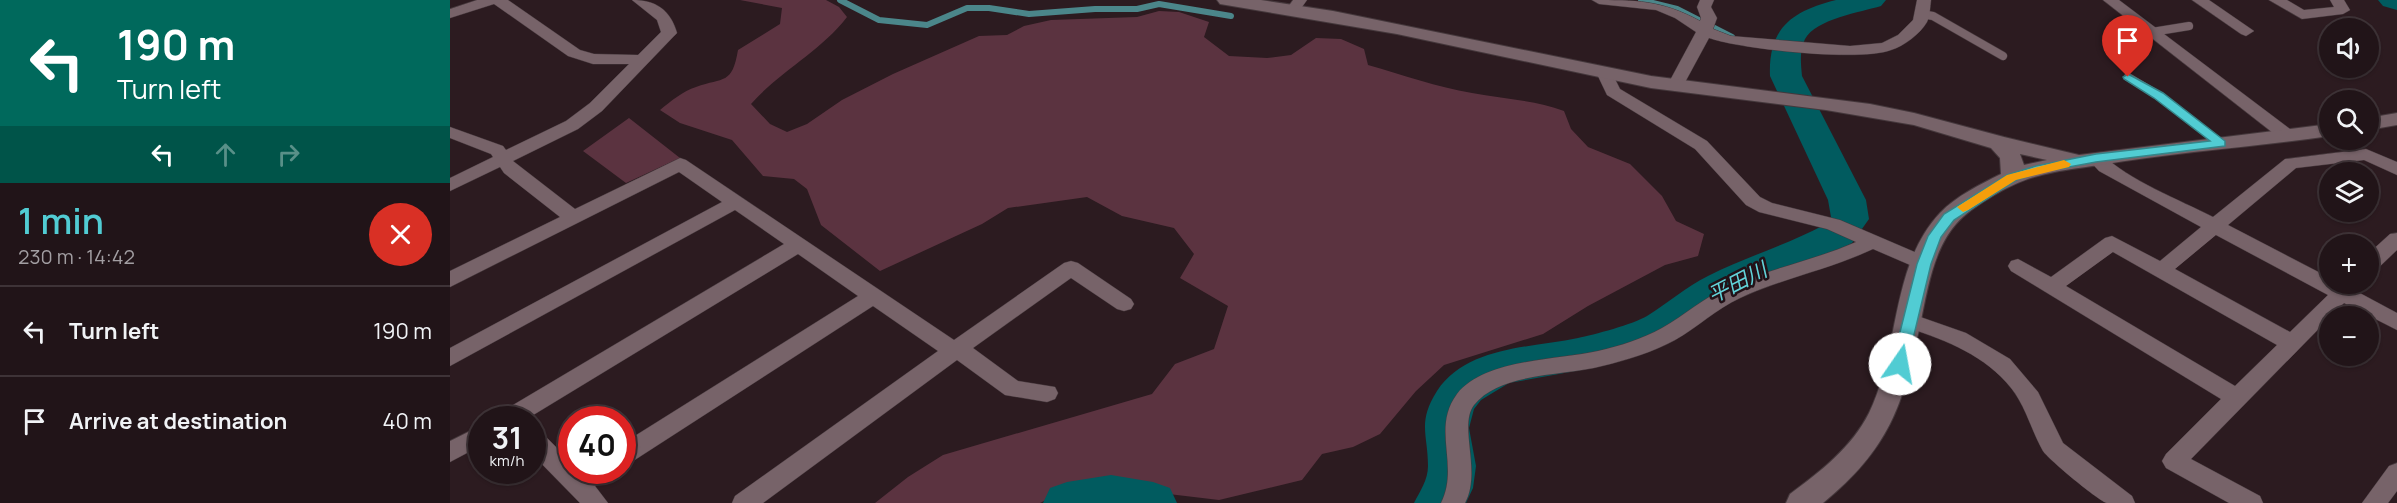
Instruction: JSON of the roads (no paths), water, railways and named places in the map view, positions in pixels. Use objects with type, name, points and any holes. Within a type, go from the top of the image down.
[{"type":"street","points":[[450,14],[491,0]]},
{"type":"street","points":[[498,0],[574,52],[593,59],[644,60]]},
{"type":"street","points":[[450,185],[572,125],[596,107],[669,33],[668,22],[662,15],[639,0]]},
{"type":"street","points":[[1227,0],[1296,5],[1605,74],[1675,86],[1896,115],[1941,124],[1999,143],[2090,159],[2214,227],[2319,277]]},
{"type":"street","points":[[1599,0],[1659,6],[1680,15],[1704,31],[1729,40],[1850,51],[1886,47],[1915,28],[1922,7]]},
{"type":"street","points":[[1675,86],[1704,31],[1708,18],[1704,7],[1707,0]]},
{"type":"street","points":[[2110,0],[2288,136]]},
{"type":"street","points":[[2199,0],[2246,31]]},
{"type":"street","points":[[2276,0],[2302,15],[2343,10],[2337,0]]},
{"type":"street","points":[[1605,74],[1613,92],[1701,145],[1753,201],[1766,208],[1833,224],[1924,264]]},
{"type":"street","points":[[2379,122],[2397,119]]},
{"type":"street","points":[[450,132],[497,150],[504,157],[510,169],[572,218]]},
{"type":"street","points":[[1801,503],[1821,488],[1863,447],[1888,403],[1924,264],[1935,236],[1949,217],[2012,177],[2040,168],[2090,159],[2319,132]]},
{"type":"street","points":[[1999,143],[2009,152],[2014,162],[2012,177]]},
{"type":"street","points":[[2163,269],[2291,163],[2366,154],[2397,169]]},
{"type":"street","points":[[450,280],[680,164],[799,244],[872,297],[954,351],[968,355],[1013,389],[1047,393]]},
{"type":"street","points":[[450,358],[736,202]]},
{"type":"street","points":[[1453,503],[1460,495],[1462,472],[1456,446],[1458,422],[1464,402],[1477,388],[1506,376],[1595,360],[1626,351],[1663,336],[1709,306],[1765,280],[1857,250],[1862,237]]},
{"type":"street","points":[[2379,256],[2397,239]]},
{"type":"street","points":[[2052,286],[2112,243],[2163,269],[2292,343]]},
{"type":"street","points":[[532,406],[799,244]]},
{"type":"street","points":[[2018,266],[2237,398]]},
{"type":"street","points":[[744,503],[1071,268],[1124,304]]},
{"type":"street","points":[[2251,503],[2174,461],[2340,294]]},
{"type":"street","points":[[2353,294],[2397,322]]},
{"type":"street","points":[[636,447],[872,297]]},
{"type":"street","points":[[1909,321],[1944,331],[1969,343],[2003,365],[2027,392],[2047,438],[2055,450],[2123,503]]},
{"type":"street","points":[[450,452],[468,442]]},
{"type":"street","points":[[546,452],[596,503]]},
{"type":"street","points":[[2374,503],[2397,473]]},
{"type":"lane","points":[[1922,7],[1933,16],[2003,56]]},
{"type":"lane","points":[[2152,32],[2189,26]]},
{"type":"lane","points":[[2128,77],[2158,96],[2221,144]]},
{"type":"waterway","points":[[840,0],[879,20],[927,25],[967,8],[989,8],[1029,14],[1095,9],[1137,9],[1159,4],[1231,16]]},
{"type":"waterway","points":[[1641,0],[1677,9],[1732,37]]},
{"type":"waterway","name":"平田川","points":[[1438,503],[1449,488],[1452,466],[1446,428],[1453,404],[1465,388],[1498,368],[1581,354],[1660,328],[1692,303],[1724,285],[1838,234],[1850,219],[1847,200],[1786,76],[1785,56],[1789,41],[1797,29],[1808,20],[1871,0]]},
{"type":"waterway","name":"平田川","points":[[2393,0],[2397,1]]},
{"type":"waterway","name":"平田川","points":[[1067,503],[1111,495],[1153,503]]}]
